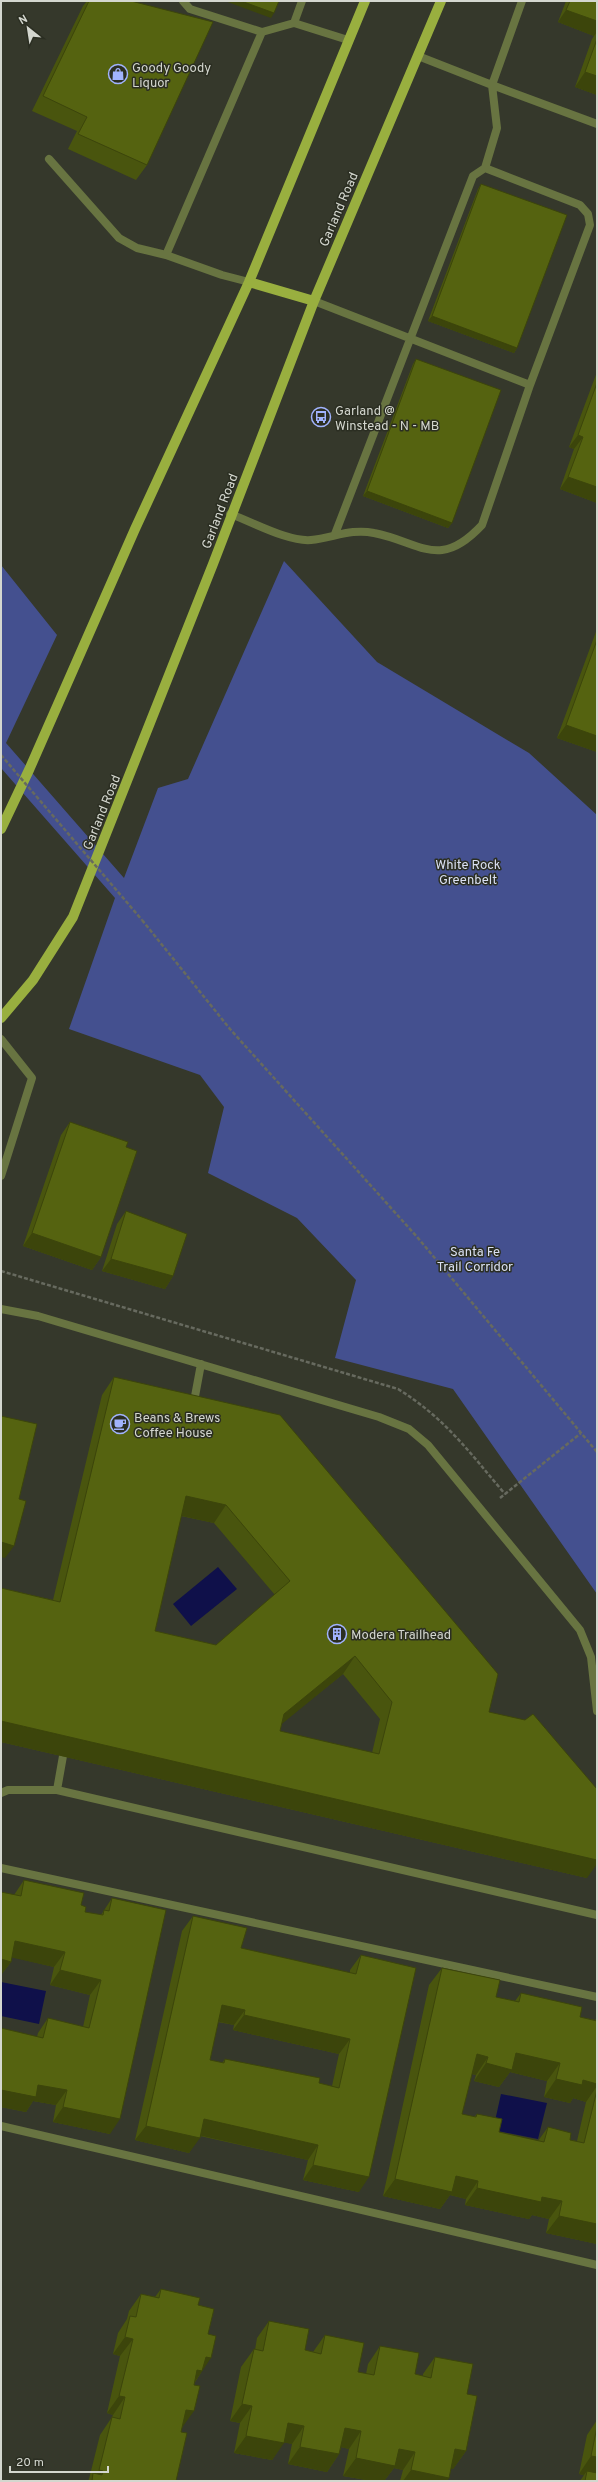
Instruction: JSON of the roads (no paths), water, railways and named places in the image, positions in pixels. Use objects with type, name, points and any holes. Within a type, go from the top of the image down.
[{"type":"main road","points":[[1,829],[61,699],[134,529],[249,282],[365,1]]},
{"type":"main road","name":"Garland Road","points":[[1,1018],[33,980],[73,917],[213,564],[230,514],[314,301],[441,1]]},
{"type":"main road","points":[[249,282],[314,301]]},
{"type":"lane","points":[[183,1],[190,9],[262,32],[294,23],[348,40]]},
{"type":"lane","points":[[294,23],[302,1]]},
{"type":"lane","points":[[335,534],[412,338],[473,176],[485,168],[497,128],[492,85],[522,1]]},
{"type":"lane","points":[[166,255],[262,32]]},
{"type":"lane","points":[[418,56],[597,124]]},
{"type":"lane","points":[[49,158],[119,238],[137,248],[166,255],[222,275],[249,282]]},
{"type":"lane","points":[[230,514],[295,539],[311,540],[354,531],[374,533],[430,551],[453,547],[469,538],[482,525],[530,385],[590,226],[588,214],[580,205],[485,168]]},
{"type":"lane","points":[[314,301],[530,385]]},
{"type":"lane","points":[[1,1039],[32,1078],[1,1176]]},
{"type":"lane","points":[[1,1309],[38,1316],[379,1417],[409,1429],[428,1445],[580,1630],[591,1657],[597,1711]]},
{"type":"lane","points":[[191,1415],[201,1364]]},
{"type":"lane","points":[[57,1790],[63,1756]]},
{"type":"lane","points":[[1,1793],[8,1790],[57,1790],[597,1915]]},
{"type":"lane","points":[[1,1868],[597,1996]]},
{"type":"lane","points":[[1,2126],[597,2265]]},
{"type":"place","name":"Goody Goody Liquor","points":[[118,74]]},
{"type":"place","name":"Garland @ Winstead - N - MB","points":[[321,417]]},
{"type":"place","name":"Beans & Brews Coffee House","points":[[120,1424]]},
{"type":"place","name":"Modera Trailhead","points":[[337,1634]]},
{"type":"park label","name":"White Rock Greenbelt","points":[[468,872]]},
{"type":"park label","name":"Santa Fe Trail Corridor","points":[[475,1258]]}]
